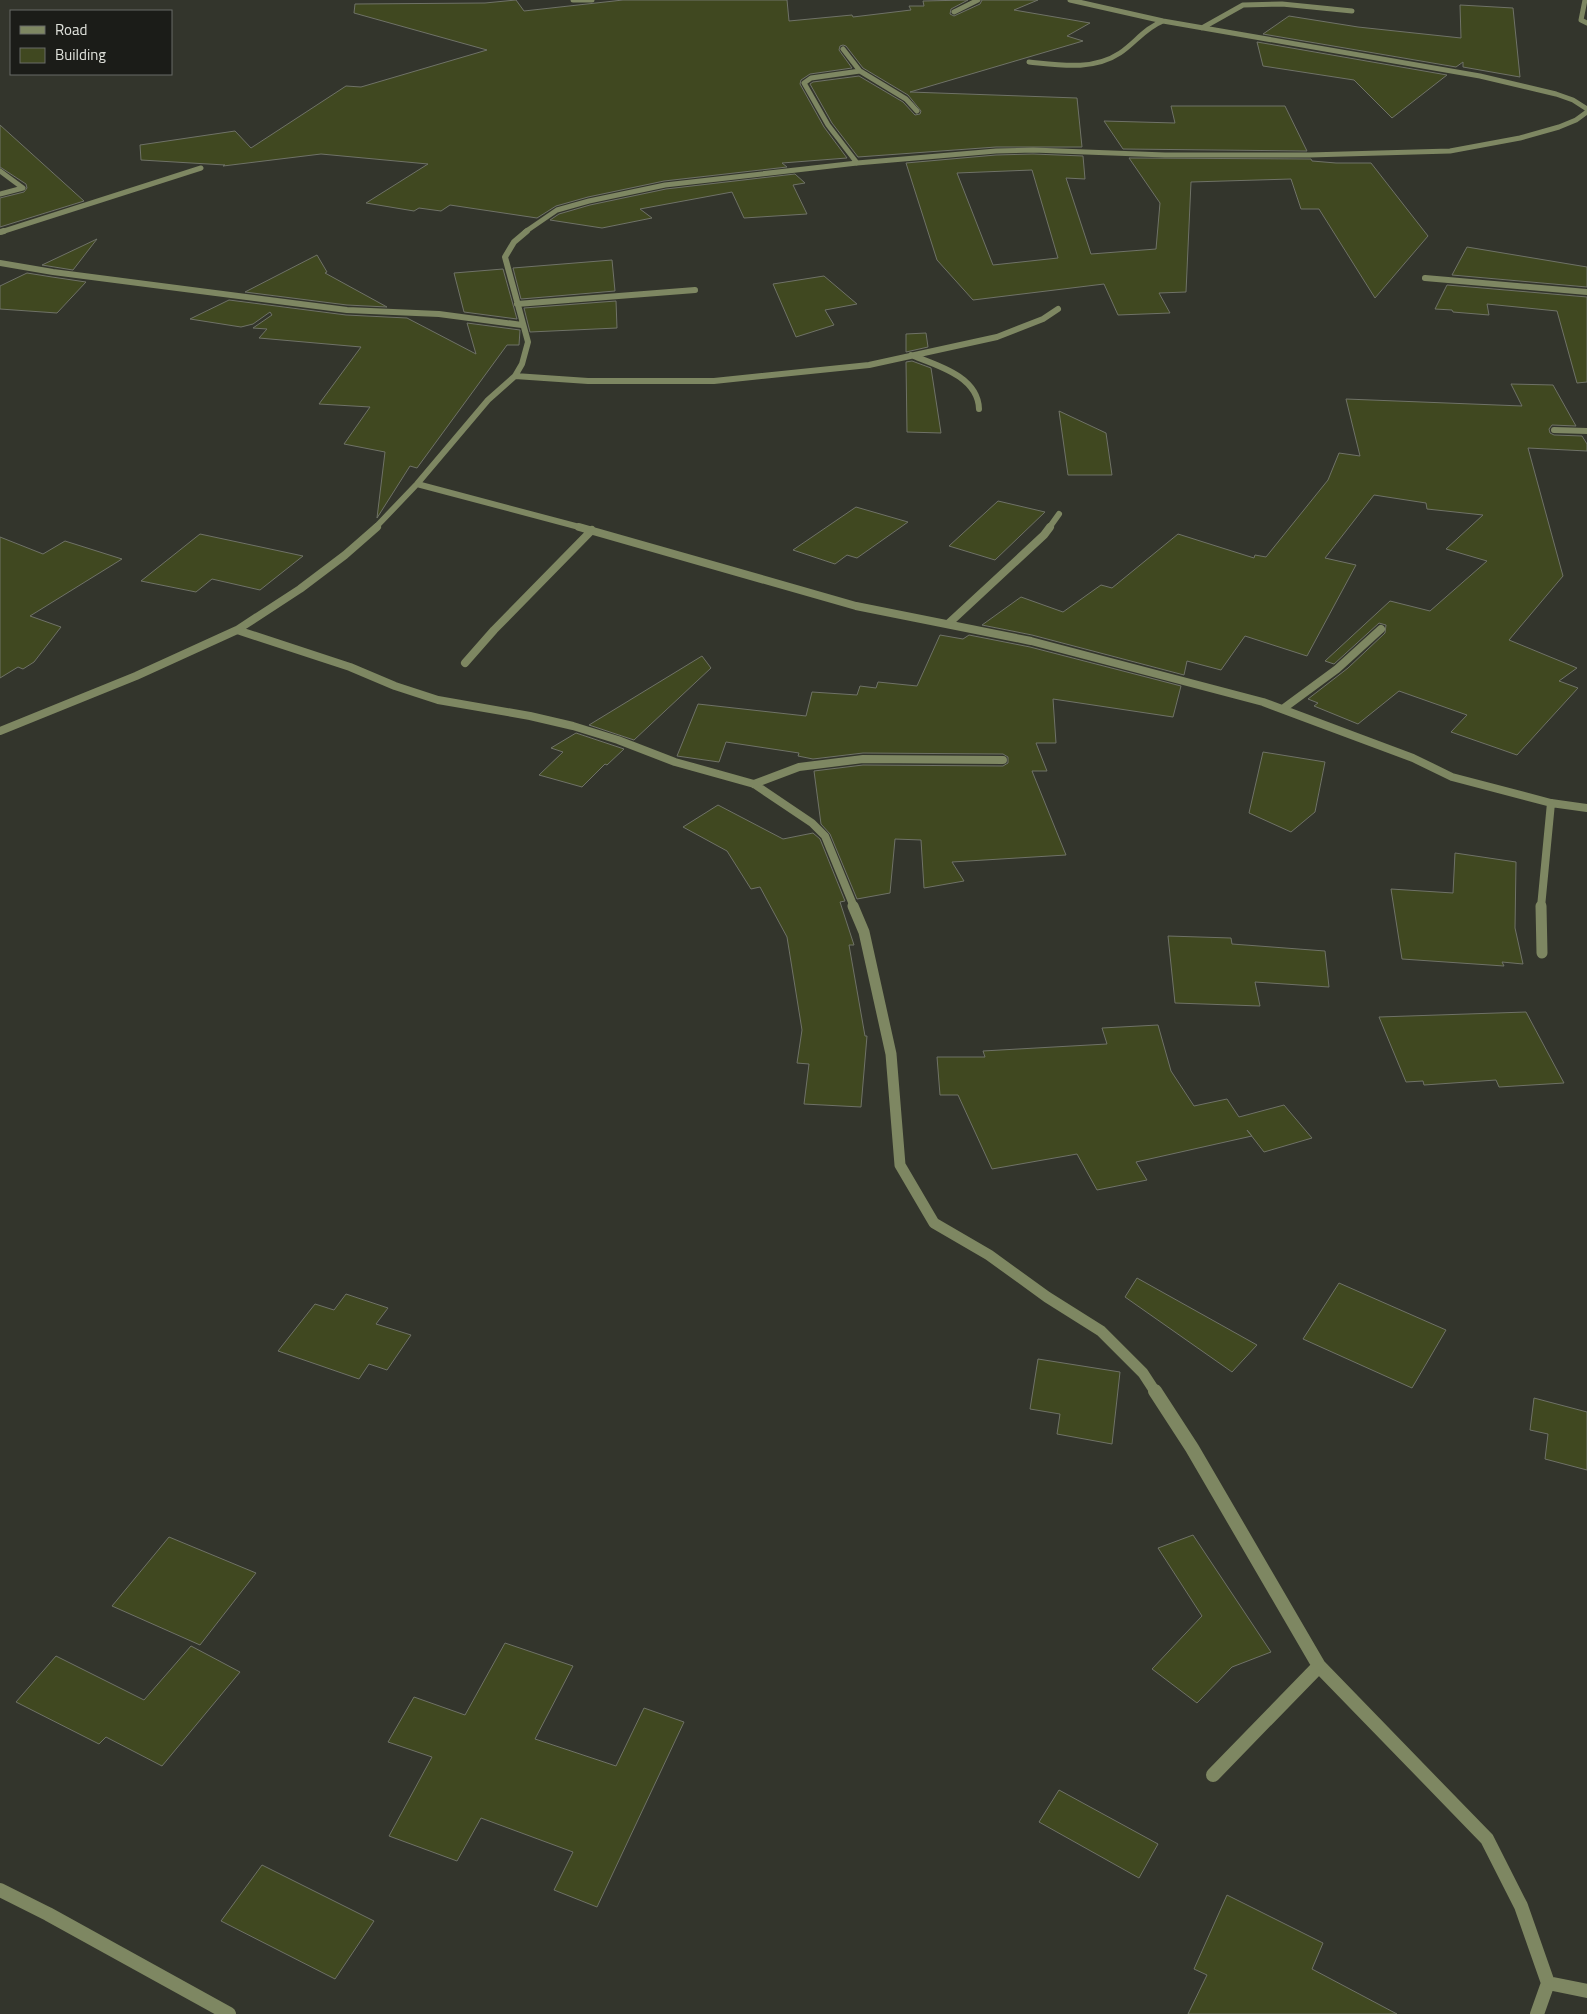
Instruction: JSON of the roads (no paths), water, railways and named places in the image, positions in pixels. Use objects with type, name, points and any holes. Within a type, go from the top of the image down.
[{"type":"street","points":[[573,0],[592,0]]},
{"type":"street","points":[[954,12],[978,0]]},
{"type":"street","points":[[0,731],[136,676],[238,630],[300,589],[345,556],[417,484],[488,400],[515,376],[522,364],[528,342],[505,256],[514,242],[533,225],[557,210],[589,200],[664,185],[857,163],[977,152],[1033,150],[1137,154],[1290,155],[1450,151],[1520,138],[1559,127],[1576,120],[1587,109],[1556,94],[1480,76],[1163,21],[1070,0]]},
{"type":"street","points":[[1585,0],[1581,20],[1587,23]]},
{"type":"street","points":[[1202,28],[1243,4],[1263,1],[1352,11]]},
{"type":"street","points":[[1029,62],[1084,66],[1097,64],[1120,53],[1151,25],[1163,21]]},
{"type":"street","points":[[843,49],[860,71],[906,99],[917,111]]},
{"type":"street","points":[[857,163],[828,124],[804,83],[811,78],[860,71]]},
{"type":"street","points":[[0,232],[201,168]]},
{"type":"street","points":[[0,171],[23,188],[0,194]]},
{"type":"street","points":[[0,263],[62,273],[347,310],[439,314],[522,325]]},
{"type":"street","points":[[1425,278],[1587,292]]},
{"type":"street","points":[[517,304],[695,290]]},
{"type":"street","points":[[515,376],[588,381],[714,382],[809,370],[869,365],[996,337],[1043,318],[1058,309]]},
{"type":"street","points":[[911,356],[943,369],[965,382],[978,397],[979,409]]},
{"type":"street","points":[[1554,430],[1587,431]]},
{"type":"street","points":[[417,484],[592,530],[856,606],[1058,648],[1284,708],[1413,758],[1452,777],[1551,802],[1587,808]]},
{"type":"street","points":[[948,624],[1044,535],[1059,514]]},
{"type":"street","points":[[465,663],[494,630],[592,530]]},
{"type":"street","points":[[1284,708],[1337,668],[1381,629]]},
{"type":"street","points":[[238,630],[350,667],[395,686],[438,700],[530,716],[574,726],[618,740],[675,762],[754,784],[812,822],[825,836],[864,932],[891,1054],[900,1165],[934,1224],[988,1255],[1100,1332],[1143,1373],[1192,1448],[1320,1666],[1487,1839],[1521,1906],[1548,1983],[1537,2014]]},
{"type":"street","points":[[754,784],[799,767],[863,759],[1003,760]]},
{"type":"street","points":[[1542,953],[1541,894],[1551,802]]},
{"type":"street","points":[[1213,1775],[1320,1666]]},
{"type":"street","points":[[0,1890],[48,1914],[229,2014]]},
{"type":"street","points":[[1548,1983],[1587,1991]]}]
